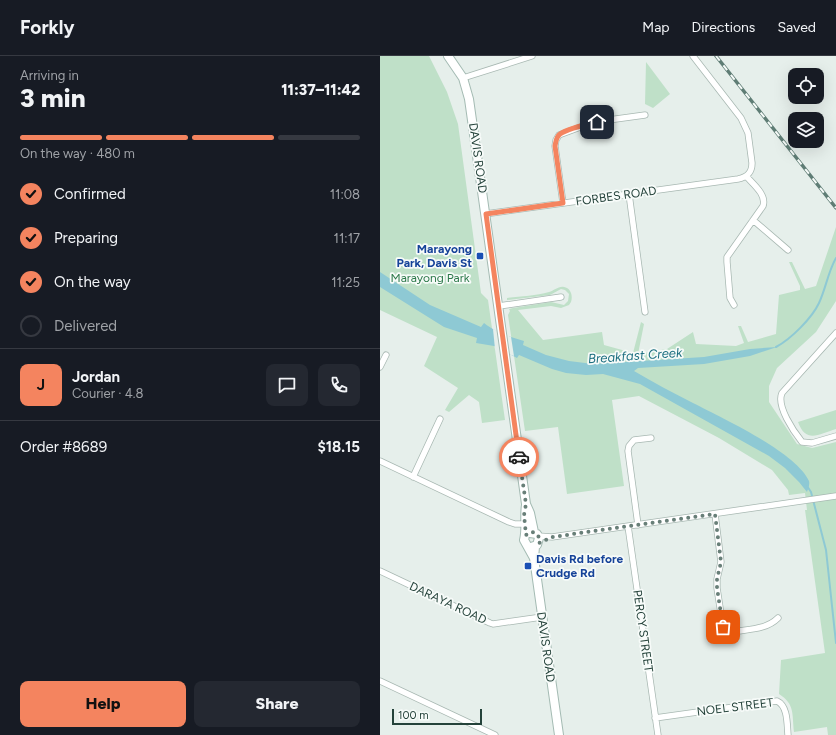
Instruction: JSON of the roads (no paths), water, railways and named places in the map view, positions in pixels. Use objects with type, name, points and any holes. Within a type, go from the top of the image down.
[{"type":"street","name":"DAVIS ROAD","points":[[448,56],[463,78],[469,99],[526,504],[530,514],[534,558],[559,735]]},
{"type":"street","points":[[463,78],[532,56]]},
{"type":"street","points":[[693,56],[741,118],[746,127],[752,163],[752,169],[746,176],[762,195],[765,202],[727,257],[726,262],[730,298],[734,305]]},
{"type":"street","points":[[563,203],[555,146],[559,135],[594,122],[645,115]]},
{"type":"street","name":"FORBES ROAD","points":[[486,214],[738,179],[746,176]]},
{"type":"street","points":[[629,194],[645,312]]},
{"type":"street","points":[[753,220],[788,250]]},
{"type":"street","points":[[499,306],[561,297]]},
{"type":"street","points":[[836,333],[782,393],[780,402],[783,411],[802,442],[812,443],[836,436]]},
{"type":"street","points":[[380,367],[386,355]]},
{"type":"street","points":[[413,477],[440,420]]},
{"type":"street","points":[[638,525],[628,451],[629,446],[634,440],[651,438]]},
{"type":"street","points":[[380,461],[509,522],[514,524],[525,524]]},
{"type":"street","points":[[533,540],[836,496]]},
{"type":"street","name":"DAVIS ROAD","points":[[526,504],[524,515],[525,524],[533,540]]},
{"type":"street","points":[[715,514],[721,562],[717,579],[717,588],[722,629],[732,632],[764,627],[772,624],[778,618]]},
{"type":"street","name":"PERCY STREET","points":[[628,526],[658,735]]},
{"type":"street","name":"DARAYA ROAD","points":[[380,571],[490,623],[494,624],[542,617]]},
{"type":"street","points":[[380,681],[495,735]]},
{"type":"street","name":"NOEL STREET","points":[[655,718],[777,701],[783,705],[785,709],[788,735]]},
{"type":"water","points":[[380,272],[430,305],[481,327],[484,323],[503,334],[524,341],[523,345],[546,355],[569,361],[593,364],[704,357],[750,349],[777,347],[750,356],[704,364],[638,368],[634,371],[739,427],[774,448],[801,470],[809,481],[807,492],[785,468],[769,456],[640,384],[603,374],[586,375],[566,373],[552,369],[519,355],[517,358],[494,346],[476,343],[477,338],[444,327],[380,287]]},
{"type":"waterway","name":"Breakfast Creek","points":[[776,347],[800,328],[816,309],[836,258]]},
{"type":"waterway","points":[[807,486],[811,492],[826,550],[836,643]]},
{"type":"railway","points":[[716,56],[836,208]]},
{"type":"place","name":"Marayong Park, Davis St","points":[[480,256]]},
{"type":"place","name":"Davis Rd before Crudge Rd","points":[[528,566]]},
{"type":"park label","name":"Marayong Park","points":[[430,278]]}]
